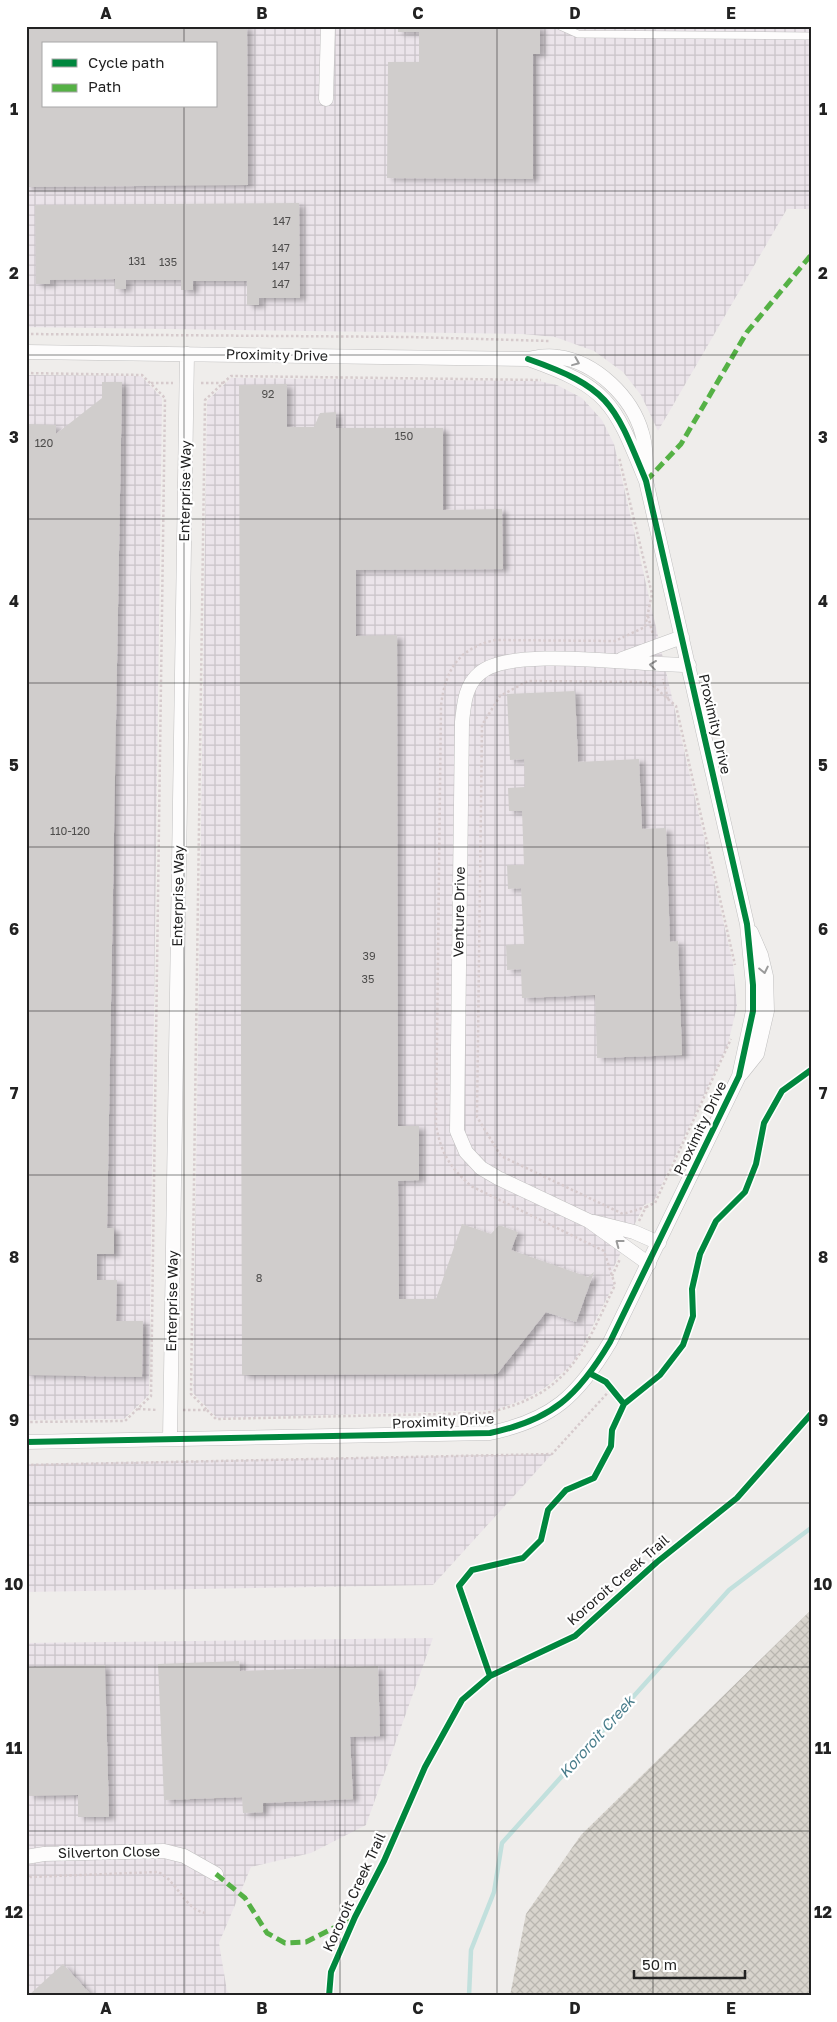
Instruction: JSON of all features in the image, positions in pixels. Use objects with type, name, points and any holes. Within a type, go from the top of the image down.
[{"type":"street","points":[[326,99],[328,26]]},
{"type":"street","name":"Proximity Drive","points":[[26,352],[528,359],[581,379],[604,397],[620,421],[646,481],[747,924],[753,985],[752,1012],[739,1076],[660,1243],[591,1374],[564,1402],[542,1416],[516,1428],[490,1433],[26,1442]]},
{"type":"street","name":"Enterprise Way","points":[[170,1439],[187,354]]},
{"type":"street","name":"Venture Drive","points":[[617,660],[656,648],[682,637]]},
{"type":"street","name":"Venture Drive","points":[[660,1243],[634,1232],[589,1221],[498,1178],[481,1168],[466,1152],[457,1131],[462,722],[464,698],[471,682],[480,672],[496,664],[514,660],[617,660],[660,666],[689,666]]},
{"type":"street","name":"Venture Drive","points":[[589,1221],[649,1264]]},
{"type":"street","name":"Silverton Close","points":[[26,1857],[44,1854],[164,1851],[184,1856],[216,1874]]},
{"type":"lane","points":[[560,26],[578,34],[811,36]]},
{"type":"path","points":[[26,373],[142,375],[164,398],[151,1396],[125,1421],[26,1422]]},
{"type":"path","points":[[150,383],[223,383],[205,400],[191,1394],[216,1420],[486,1413],[509,1408],[550,1386],[576,1362],[615,1284],[604,1251],[471,1186],[453,1170],[440,1147],[436,1124],[441,705],[444,684],[452,666],[465,652],[480,644],[495,640],[615,640],[645,627],[652,594],[618,450]]},
{"type":"path","points":[[648,614],[656,648]]},
{"type":"path","points":[[660,666],[668,699]]},
{"type":"path","points":[[733,1036],[655,1203],[623,1214],[501,1156],[477,1117],[482,725],[500,696],[528,681],[649,682],[676,706],[737,972]]},
{"type":"path","points":[[634,1232],[646,1207]]},
{"type":"path","points":[[612,1276],[626,1249]]},
{"type":"path","points":[[591,1374],[612,1388],[618,1396]]},
{"type":"path","points":[[26,1464],[552,1454],[612,1388]]},
{"type":"path","points":[[137,1409],[207,1410]]},
{"type":"path","points":[[26,1881],[30,1878],[158,1872],[166,1875],[188,1904],[196,1911],[205,1912]]},
{"type":"shaded area","points":[[26,26],[811,26],[811,209],[787,209],[658,431],[641,395],[623,372],[594,351],[555,337],[523,334],[26,327]]},
{"type":"shaded area","points":[[26,375],[141,376],[162,398],[149,1395],[124,1419],[26,1420]]},
{"type":"shaded area","points":[[231,378],[538,381],[557,385],[582,398],[602,420],[614,444],[733,964],[737,1006],[728,1044],[654,1201],[644,1205],[610,1275],[614,1284],[578,1355],[569,1367],[546,1387],[525,1399],[495,1410],[217,1418],[193,1393],[207,401]]},
{"type":"shaded area","points":[[552,1454],[433,1585],[26,1592],[26,1464]]},
{"type":"shaded area","points":[[811,1610],[811,1996],[510,1996],[526,1914],[581,1835]]},
{"type":"shaded area","points":[[433,1638],[366,1825],[311,1853],[251,1867],[219,1943],[227,1991],[233,1996],[26,1996],[26,1643]]},
{"type":"building","points":[[26,26],[247,26],[248,185],[26,187]]},
{"type":"building","points":[[398,26],[540,26],[540,54],[533,54],[533,179],[387,178],[388,62],[419,62],[419,32],[398,32]]},
{"type":"building","points":[[299,203],[300,298],[259,298],[259,305],[247,305],[247,281],[193,281],[193,290],[181,290],[181,280],[126,280],[126,289],[115,289],[115,279],[50,280],[50,284],[36,284],[35,205]]},
{"type":"building","points":[[102,382],[122,382],[107,1228],[114,1228],[114,1254],[97,1254],[97,1280],[117,1280],[116,1321],[143,1321],[142,1377],[26,1375],[26,424],[56,425],[56,434],[102,398]]},
{"type":"building","points":[[287,384],[287,427],[314,427],[320,413],[336,412],[336,428],[443,428],[443,510],[502,509],[503,569],[356,570],[356,636],[397,635],[398,1126],[419,1126],[419,1180],[398,1181],[399,1299],[436,1299],[462,1224],[491,1234],[499,1225],[518,1232],[511,1250],[588,1277],[594,1272],[576,1322],[546,1312],[497,1374],[242,1375],[239,385]]},
{"type":"building","points":[[575,691],[578,762],[639,759],[642,829],[666,828],[670,942],[678,941],[682,1055],[597,1058],[595,995],[522,998],[521,969],[507,970],[506,945],[524,944],[521,888],[508,889],[507,865],[524,865],[522,811],[509,811],[508,788],[525,787],[524,759],[510,760],[507,694]]},
{"type":"building","points":[[239,1661],[240,1671],[378,1666],[380,1736],[350,1737],[353,1799],[263,1803],[263,1812],[243,1813],[242,1797],[164,1800],[158,1664]]},
{"type":"building","points":[[105,1665],[109,1817],[78,1817],[78,1795],[29,1796],[26,1667]]},
{"type":"building","points":[[63,1964],[92,1996],[28,1996]]},
{"type":"waterway","name":"Kororoit Creek","points":[[469,1996],[471,1950],[494,1892],[502,1843],[729,1590],[811,1528]]},
{"type":"marked path","points":[[646,481],[681,444],[747,332],[811,255]]},
{"type":"marked path","points":[[216,1874],[245,1898],[267,1933],[285,1943],[306,1942],[355,1917]]},
{"type":"cycle path","points":[[26,1442],[490,1433],[512,1428],[547,1413],[574,1391],[598,1361],[610,1342],[739,1076],[753,1011],[753,985],[747,924],[646,481],[626,433],[606,402],[577,379],[528,359]]},
{"type":"cycle path","points":[[624,1404],[660,1375],[683,1345],[693,1316],[692,1289],[700,1254],[716,1221],[745,1192],[756,1164],[764,1123],[782,1091],[811,1070]]},
{"type":"cycle path","points":[[490,1676],[459,1586],[472,1570],[523,1558],[541,1540],[548,1510],[566,1490],[594,1478],[611,1446],[612,1430],[624,1404],[606,1382],[591,1374]]},
{"type":"cycle path","name":"Kororoit Creek Trail","points":[[329,1996],[331,1972],[355,1917],[384,1861],[425,1767],[462,1700],[490,1676],[575,1636],[657,1562],[737,1498],[811,1414]]}]
